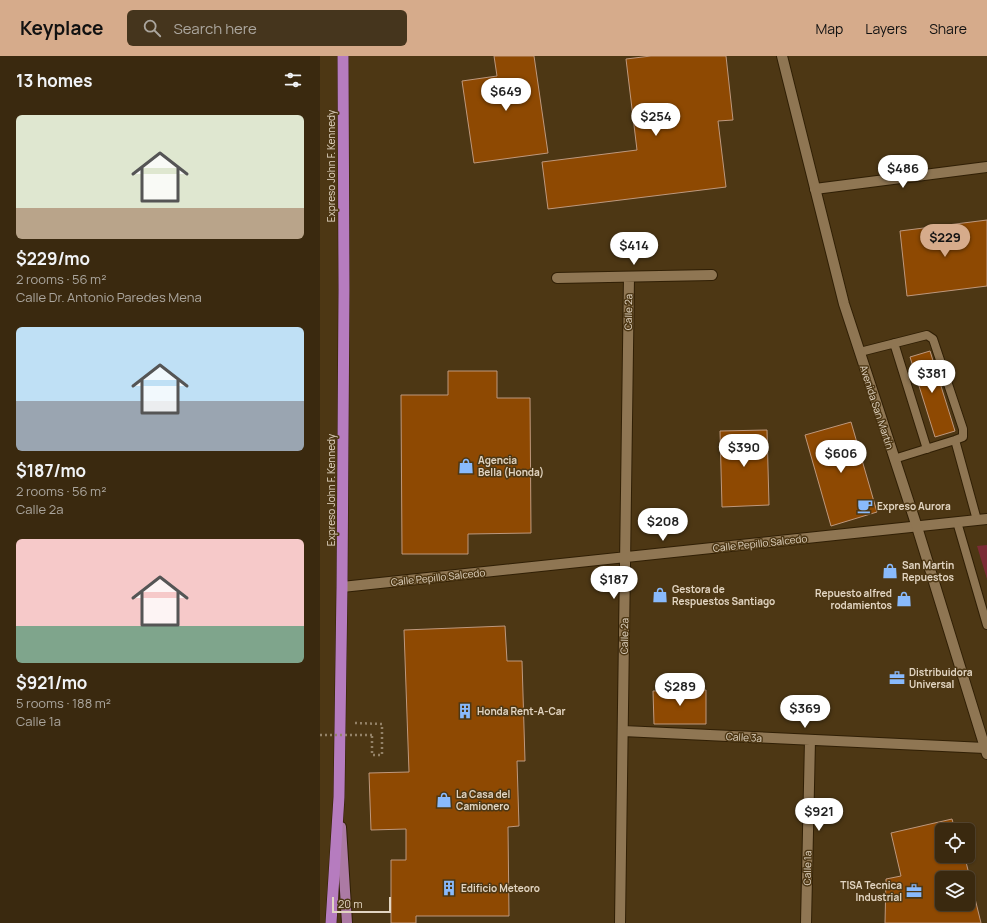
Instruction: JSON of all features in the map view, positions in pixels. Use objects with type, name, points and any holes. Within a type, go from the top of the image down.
[{"type":"highway","name":"Expreso John F. Kennedy","points":[[331,923],[339,797],[342,587],[344,297],[343,56]]},
{"type":"main road","points":[[339,797],[347,923]]},
{"type":"street","name":"Avenida San Martín","points":[[782,56],[844,304],[917,527],[986,751]]},
{"type":"street","points":[[815,189],[987,167]]},
{"type":"street","points":[[557,278],[712,275]]},
{"type":"street","name":"Calle 2a","points":[[620,923],[629,277]]},
{"type":"street","name":"Calle Pepillo Salcedo","points":[[342,587],[982,519]]},
{"type":"street","name":"Calle 3a","points":[[623,731],[810,740],[986,751]]},
{"type":"street","name":"Calle 1a","points":[[806,923],[810,740]]},
{"type":"lane","points":[[860,352],[927,335],[933,339],[963,429],[963,437],[894,459]]},
{"type":"lane","points":[[894,343],[927,449]]},
{"type":"lane","points":[[955,440],[982,519]]},
{"type":"lane","points":[[957,522],[987,625]]},
{"type":"path","points":[[320,735],[372,735],[372,755],[382,755],[382,724],[340,723]]},
{"type":"shaded area","points":[[987,545],[987,579],[977,546]]},
{"type":"building","points":[[494,56],[534,56],[548,153],[474,163],[462,81],[497,76]]},
{"type":"building","points":[[651,56],[726,56],[733,120],[718,121],[726,187],[548,209],[542,162],[637,150],[626,59]]},
{"type":"building","points":[[987,220],[987,286],[907,296],[900,231]]},
{"type":"building","points":[[930,351],[955,431],[935,437],[910,357]]},
{"type":"building","name":"Agencia Bella (Honda)","points":[[448,371],[497,371],[497,398],[530,398],[531,533],[468,534],[468,554],[402,554],[401,395],[448,395]]},
{"type":"building","points":[[851,422],[877,512],[831,526],[805,435]]},
{"type":"building","points":[[767,430],[769,505],[722,507],[720,431]]},
{"type":"building","points":[[505,626],[507,661],[522,661],[525,761],[517,761],[519,826],[508,827],[509,916],[416,916],[416,923],[391,923],[391,860],[406,860],[406,829],[371,830],[369,773],[409,772],[404,630]]},
{"type":"building","points":[[706,690],[706,724],[654,724],[653,691]]},
{"type":"building","name":"TISA Tecnica Industrial","points":[[952,819],[953,823],[935,823],[935,863],[966,863],[968,871],[935,871],[935,911],[975,911],[975,899],[981,923],[885,923],[886,879],[901,876],[891,833]]},
{"type":"place","name":"Agencia Bella (Honda)","points":[[466,466]]},
{"type":"place","name":"Expreso Aurora","points":[[865,506]]},
{"type":"place","name":"San Martin Repuestos","points":[[890,571]]},
{"type":"place","name":"Gestora de Respuestos Santiago","points":[[660,595]]},
{"type":"place","name":"Repuesto alfred rodamientos","points":[[904,599]]},
{"type":"place","name":"Distribuidora Universal","points":[[897,678]]},
{"type":"place","name":"Honda Rent-A-Car","points":[[465,711]]},
{"type":"place","name":"La Casa del Camionero","points":[[444,800]]},
{"type":"place","name":"Edificio Meteoro","points":[[449,888]]},
{"type":"place","name":"TISA Tecnica Industrial","points":[[914,891]]}]
